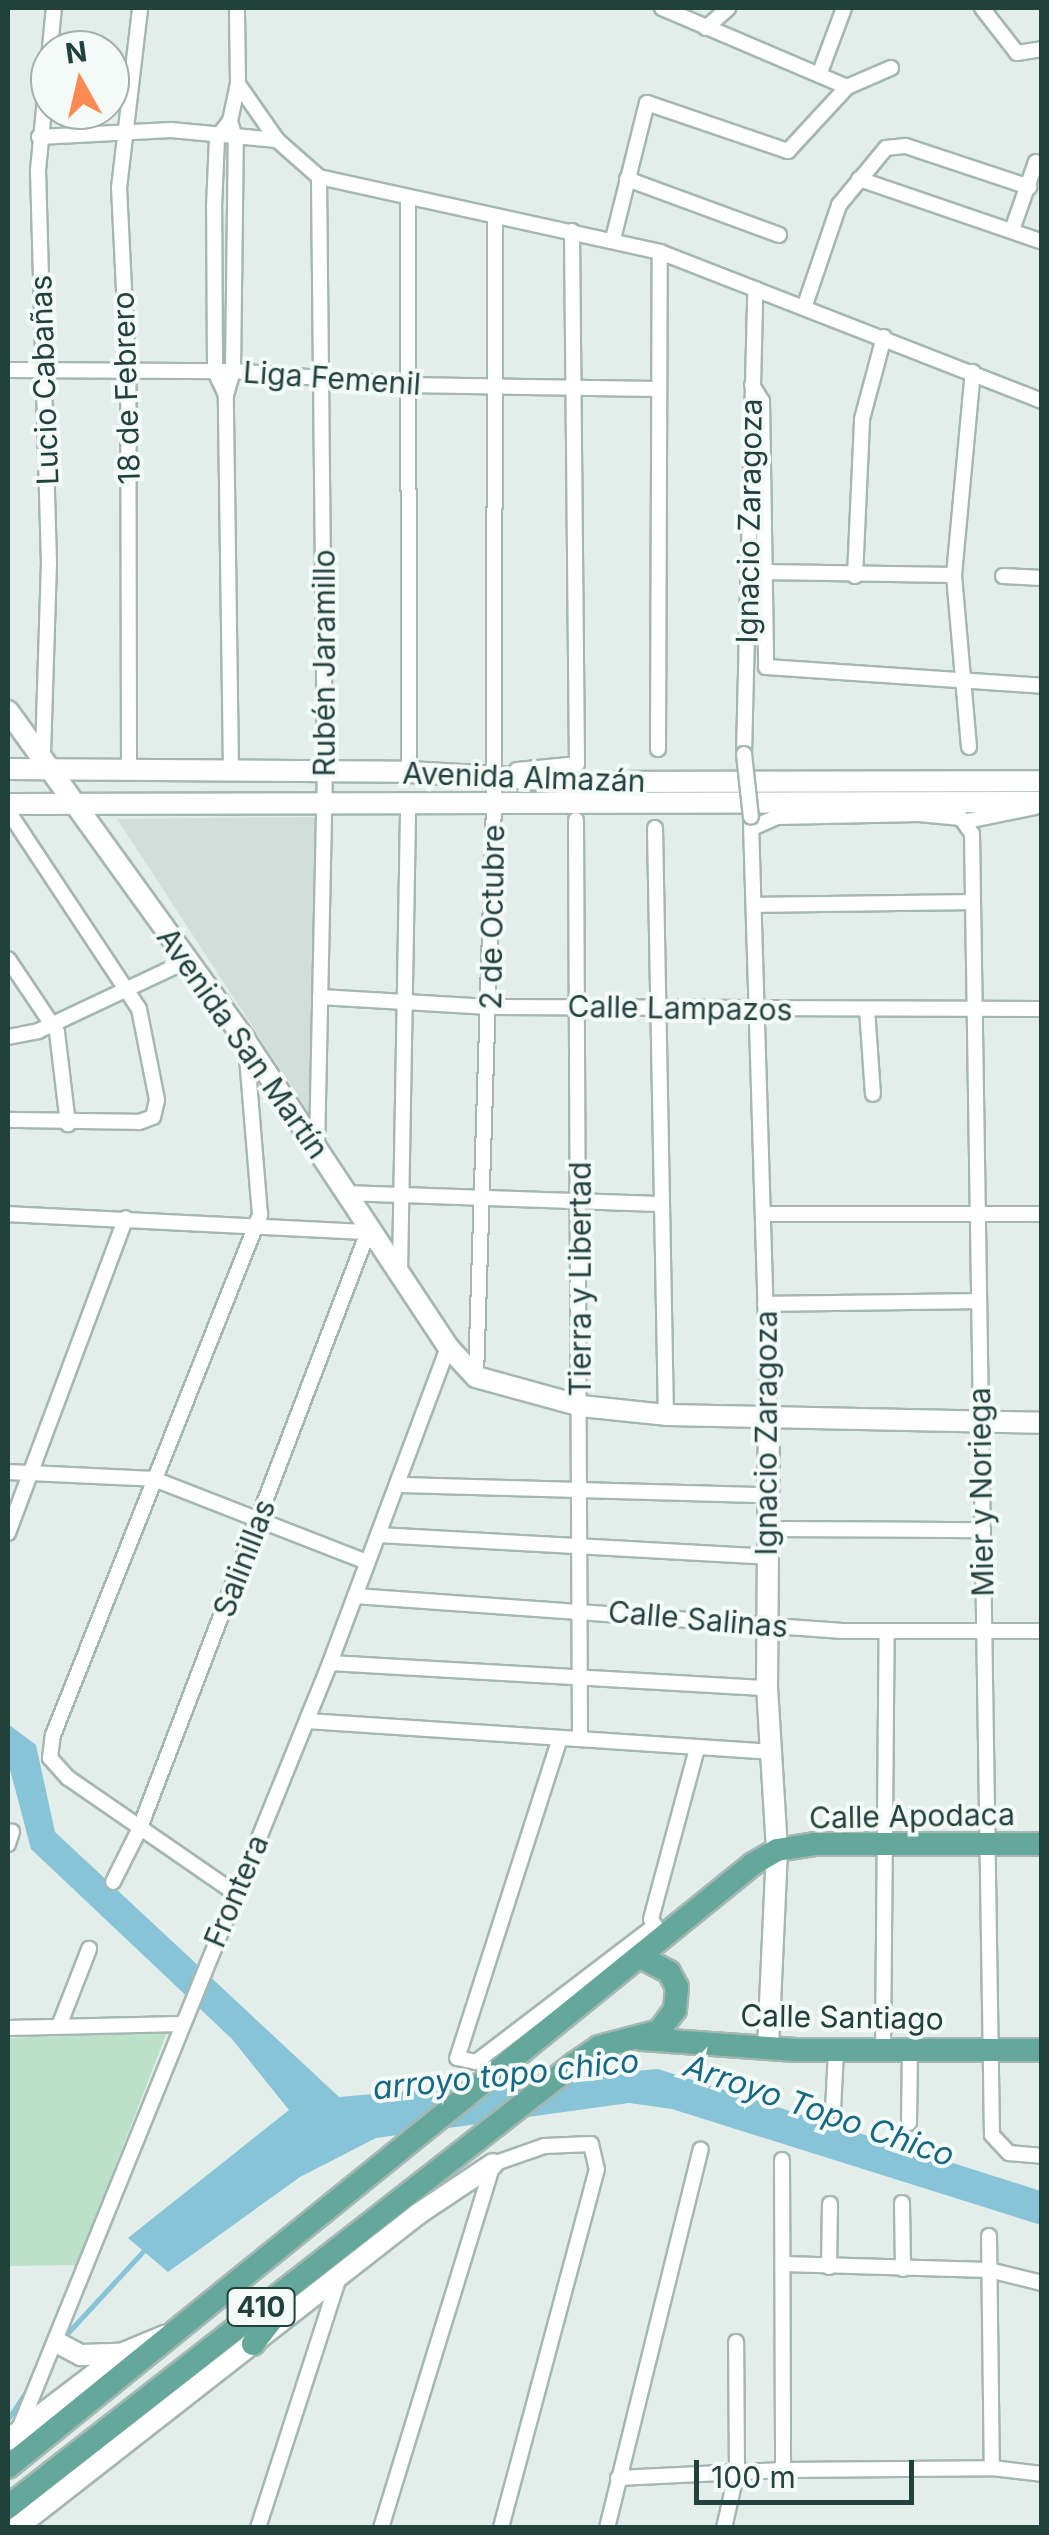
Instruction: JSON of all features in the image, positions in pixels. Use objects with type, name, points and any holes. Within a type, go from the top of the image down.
[{"type":"main road","name":"Calle Apodaca","points":[[641,1957],[658,1932],[721,1884],[777,1850],[1042,1844]]},
{"type":"main road","points":[[641,1957],[669,1972],[677,1996],[670,2019],[642,2039]]},
{"type":"main road","name":"410","points":[[8,2467],[17,2441],[164,2336],[641,1957]]},
{"type":"main road","name":"Calle Santiago","points":[[642,2039],[836,2050],[1042,2050]]},
{"type":"main road","name":"410","points":[[17,2522],[42,2480],[574,2064],[599,2047],[642,2039]]},
{"type":"main road","points":[[253,2344],[306,2272]]},
{"type":"street","name":"Lucio Cabañas","points":[[48,761],[49,564],[39,137],[54,8]]},
{"type":"street","name":"18 de Febrero","points":[[129,770],[128,371],[122,132],[140,8]]},
{"type":"street","points":[[226,395],[215,372],[218,138],[230,121],[238,84],[237,8]]},
{"type":"street","points":[[662,8],[847,87]]},
{"type":"street","points":[[706,28],[728,8]]},
{"type":"street","points":[[819,74],[844,8]]},
{"type":"street","points":[[982,8],[1016,53],[1042,49]]},
{"type":"street","points":[[613,239],[647,103],[788,151],[847,87],[890,68]]},
{"type":"street","points":[[238,84],[278,140],[318,177],[408,200],[613,239],[660,252],[805,305],[1042,401]]},
{"type":"street","points":[[230,121],[236,141],[234,371],[226,395],[231,770]]},
{"type":"street","points":[[39,137],[171,130],[236,141],[278,140]]},
{"type":"street","points":[[805,305],[834,215],[886,148],[900,146],[1029,186]]},
{"type":"street","points":[[1012,230],[1036,162]]},
{"type":"street","name":"Rubén Jaramillo","points":[[317,1149],[325,771],[318,177]]},
{"type":"street","points":[[627,179],[779,234]]},
{"type":"street","points":[[859,179],[1040,242]]},
{"type":"street","points":[[408,200],[409,772]]},
{"type":"street","name":"2 de Octubre","points":[[476,1377],[494,805],[495,218]]},
{"type":"street","points":[[494,774],[577,764],[572,231]]},
{"type":"street","points":[[658,750],[660,252]]},
{"type":"street","name":"Ignacio Zaragoza","points":[[755,289],[744,754],[761,1011],[769,1422],[767,1688],[777,1850],[768,2048]]},
{"type":"street","points":[[855,576],[862,419],[884,337]]},
{"type":"street","name":"Liga Femenil","points":[[8,370],[234,371],[323,374],[406,385],[657,389]]},
{"type":"street","points":[[969,746],[954,575],[973,372]]},
{"type":"street","points":[[752,385],[762,402],[766,667],[1042,686]]},
{"type":"street","points":[[764,572],[954,575]]},
{"type":"street","points":[[1003,576],[1042,578]]},
{"type":"street","name":"Avenida San Martín","points":[[8,711],[48,761],[186,961],[246,1040],[368,1232],[448,1347],[476,1377]]},
{"type":"street","name":"Avenida Almazán","points":[[8,769],[48,761],[129,770],[494,774],[600,782],[1042,781]]},
{"type":"street","name":"Avenida Almazán","points":[[8,808],[76,803],[1042,803]]},
{"type":"street","points":[[751,823],[777,817],[919,814],[969,828],[1042,803]]},
{"type":"street","points":[[400,1278],[408,804]]},
{"type":"street","points":[[8,808],[128,989],[143,1028],[157,1100],[153,1117],[68,1124],[8,1120]]},
{"type":"street","name":"Tierra y Libertad","points":[[576,820],[580,1006],[580,1738]]},
{"type":"street","points":[[655,828],[659,1204],[666,1416]]},
{"type":"street","name":"Mier y Noriega","points":[[969,828],[992,2134],[999,2149],[1042,2156]]},
{"type":"street","points":[[755,905],[970,902]]},
{"type":"street","points":[[8,959],[52,1022],[62,1050],[68,1124]]},
{"type":"street","points":[[8,1037],[52,1022],[186,961]]},
{"type":"street","name":"Calle Lampazos","points":[[320,997],[490,1007],[761,1011],[1042,1009]]},
{"type":"street","points":[[867,1009],[873,1094]]},
{"type":"street","points":[[235,1893],[139,1830],[50,1758],[53,1735],[256,1222],[246,1040]]},
{"type":"street","points":[[344,1193],[484,1202],[659,1204]]},
{"type":"street","points":[[763,1214],[1042,1214]]},
{"type":"street","points":[[8,1217],[256,1222],[368,1232]]},
{"type":"street","points":[[8,1533],[126,1218]]},
{"type":"street","name":"Salinillas","points":[[113,1882],[139,1830],[368,1232]]},
{"type":"street","points":[[765,1304],[978,1301]]},
{"type":"street","name":"Frontera","points":[[17,2441],[201,1976],[330,1664],[448,1347]]},
{"type":"street","points":[[476,1377],[581,1406],[666,1416],[769,1422],[1042,1422]]},
{"type":"street","points":[[8,1472],[154,1479],[366,1562]]},
{"type":"street","points":[[399,1485],[768,1495]]},
{"type":"street","points":[[768,1529],[983,1530]]},
{"type":"street","points":[[378,1535],[767,1557]]},
{"type":"street","name":"Calle Salinas","points":[[354,1596],[886,1632],[1042,1631]]},
{"type":"street","points":[[882,2050],[880,1846],[886,1632]]},
{"type":"street","points":[[330,1664],[767,1688]]},
{"type":"street","points":[[307,1721],[770,1752]]},
{"type":"street","name":"Calle Apodaca","points":[[560,1738],[456,2052],[461,2064],[476,2062],[658,1932]]},
{"type":"street","points":[[658,1932],[697,1748]]},
{"type":"street","points":[[58,2026],[89,1949]]},
{"type":"street","points":[[8,2028],[182,2024]]},
{"type":"street","points":[[833,2110],[836,2050]]},
{"type":"street","points":[[909,2123],[910,2050]]},
{"type":"street","points":[[17,2522],[493,2164],[544,2146],[590,2144],[597,2169],[501,2528]]},
{"type":"street","points":[[607,2528],[701,2150]]},
{"type":"street","points":[[782,2160],[783,2470]]},
{"type":"street","points":[[382,2528],[493,2164]]},
{"type":"street","points":[[902,2203],[904,2268]]},
{"type":"street","points":[[829,2267],[830,2204]]},
{"type":"street","points":[[989,2236],[992,2468]]},
{"type":"street","points":[[782,2264],[989,2270],[1042,2283]]},
{"type":"street","points":[[258,2528],[339,2277]]},
{"type":"street","points":[[17,2441],[121,2354],[164,2336]]},
{"type":"street","points":[[724,2528],[738,2471],[736,2342]]},
{"type":"street","points":[[58,2343],[81,2354],[121,2354]]},
{"type":"street","points":[[618,2478],[738,2471],[992,2468],[1042,2474]]},
{"type":"shaded area","points":[[315,817],[315,1122],[117,819]]},
{"type":"green space","points":[[167,2032],[77,2265],[9,2266],[8,2298],[8,2038]]},
{"type":"water","points":[[8,1724],[36,1745],[55,1832],[339,2097],[658,2069],[1041,2191],[1041,2225],[672,2109],[629,2103],[376,2138],[300,2177],[168,2272],[128,2238],[289,2110],[232,2039],[31,1849],[8,1762]]},
{"type":"waterway","points":[[63,2338],[145,2249]]},
{"type":"waterway","points":[[8,2419],[31,2384]]},
{"type":"water label","name":"arroyo topo chico","points":[[506,2075]]},
{"type":"water label","name":"Arroyo Topo Chico","points":[[819,2111]]}]
